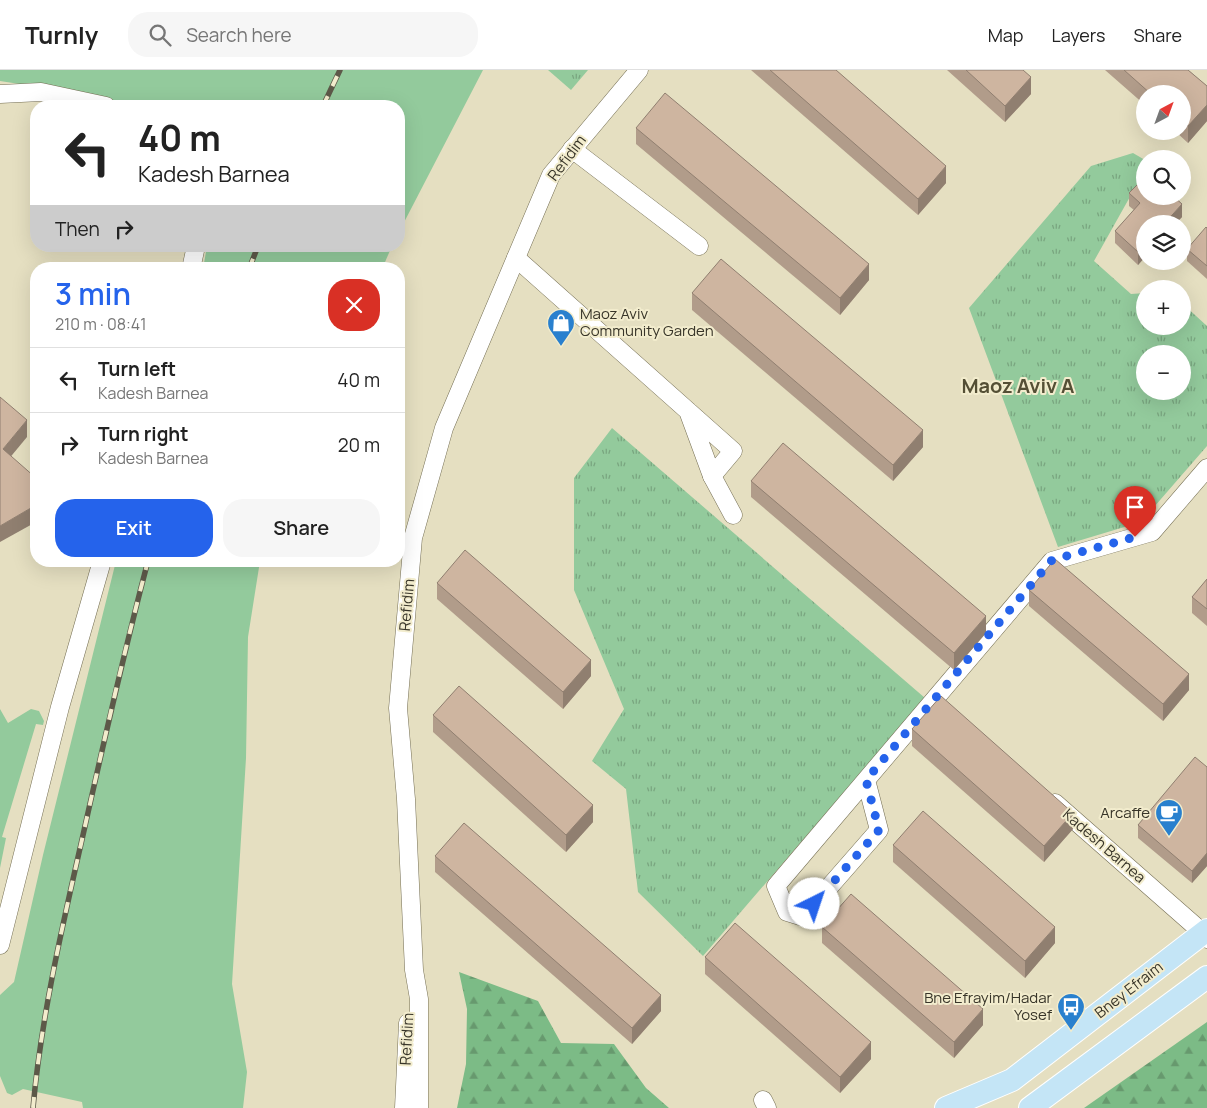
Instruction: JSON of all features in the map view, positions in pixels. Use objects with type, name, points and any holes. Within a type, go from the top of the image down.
[{"type":"main road","name":"Bney Efraim","points":[[946,1108],[1012,1080],[1206,934]]},
{"type":"main road","points":[[1030,1108],[1196,994],[1207,978]]},
{"type":"street","name":"Refidim","points":[[419,1108],[419,999],[414,970],[406,798],[398,708],[413,538],[444,428],[488,320],[551,175],[639,70]]},
{"type":"street","points":[[0,94],[41,92],[78,100]]},
{"type":"street","points":[[572,149],[698,246]]},
{"type":"street","points":[[516,258],[733,451],[712,476]]},
{"type":"street","points":[[688,411],[712,476],[732,514]]},
{"type":"street","points":[[866,780],[879,830],[803,917],[786,912],[776,886],[1052,560],[1152,532],[1207,468]]},
{"type":"street","points":[[0,945],[60,705],[100,567]]},
{"type":"street","points":[[936,699],[951,712]]},
{"type":"street","name":"Kadesh Barnea","points":[[1040,790],[1206,934]]},
{"type":"street","name":"Refidim","points":[[404,1108],[409,996],[414,970]]},
{"type":"green space","points":[[0,70],[483,70],[405,220],[405,100],[102,100],[65,91],[0,81]]},
{"type":"green space","points":[[548,70],[588,70],[571,90]]},
{"type":"green space","points":[[1133,153],[1136,155],[1136,186],[1094,261],[1131,294],[1136,294],[1136,335],[1191,335],[1191,311],[1207,326],[1207,446],[1141,522],[1058,547],[969,308],[1091,166]]},
{"type":"green space","points":[[206,252],[389,252],[385,262],[204,262]]},
{"type":"green space","points":[[612,428],[925,698],[703,956],[638,892],[626,789],[592,761],[624,709],[574,590],[574,478]]},
{"type":"green space","points":[[115,567],[259,567],[248,637],[246,758],[232,984],[247,1072],[243,1108],[83,1108],[82,1102],[23,1089],[12,1095],[7,1093],[0,1076],[0,995],[14,982],[43,855]]},
{"type":"green space","points":[[0,709],[8,723],[31,709],[39,711],[44,721],[43,725],[36,724],[2,837],[6,838],[0,868]]},
{"type":"green space","points":[[459,972],[538,1001],[561,1043],[614,1044],[646,1088],[669,1108],[457,1108],[466,1064],[467,1009]]},
{"type":"green space","points":[[1207,1022],[1207,1108],[1084,1108]]},
{"type":"building","points":[[770,70],[836,70],[946,166],[918,199]]},
{"type":"building","points":[[966,70],[1023,70],[1031,77],[1005,106]]},
{"type":"building","points":[[1124,70],[1188,70],[1207,86],[1207,105],[1191,123],[1191,85],[1141,85]]},
{"type":"building","points":[[665,93],[869,264],[840,298],[636,128]]},
{"type":"building","points":[[1136,186],[1136,199],[1129,193]]},
{"type":"building","points":[[1138,205],[1181,205],[1172,215],[1136,215],[1136,250],[1115,231]]},
{"type":"building","points":[[1206,227],[1207,266],[1191,252],[1191,244]]},
{"type":"building","points":[[721,259],[923,430],[893,465],[692,293]]},
{"type":"building","points":[[0,397],[27,420],[3,449],[30,473],[30,508],[0,526]]},
{"type":"building","points":[[783,443],[986,616],[954,653],[751,481]]},
{"type":"building","points":[[465,550],[591,660],[563,692],[437,583]]},
{"type":"building","points":[[1055,559],[1189,674],[1163,704],[1029,590]]},
{"type":"building","points":[[1207,579],[1207,609],[1192,597]]},
{"type":"building","points":[[459,686],[593,805],[566,835],[433,715]]},
{"type":"building","points":[[941,696],[1073,813],[1044,846],[912,729]]},
{"type":"building","points":[[1195,757],[1207,767],[1207,853],[1192,871],[1138,825]]},
{"type":"building","points":[[923,811],[1055,927],[1025,961],[893,845]]},
{"type":"building","points":[[464,823],[661,995],[632,1028],[435,856]]},
{"type":"building","points":[[851,894],[983,1009],[954,1042],[822,927]]},
{"type":"building","points":[[735,923],[871,1042],[840,1077],[705,957]]},
{"type":"railway","points":[[326,100],[340,70]]},
{"type":"railway","points":[[252,262],[256,252]]},
{"type":"railway","points":[[33,1108],[46,1009],[59,943],[113,702],[146,567]]},
{"type":"place","name":"Maoz Aviv Community Garden","points":[[561,347]]},
{"type":"place","name":"Arcaffe","points":[[1169,837]]},
{"type":"place","name":"Bne Efrayim/Hadar Yosef","points":[[1071,1031]]},
{"type":"district","name":"Maoz Aviv A","points":[[1018,386]]},
{"type":"route","points":[[814,904],[879,830],[866,780],[904,738],[1052,560],[1135,537]]}]
